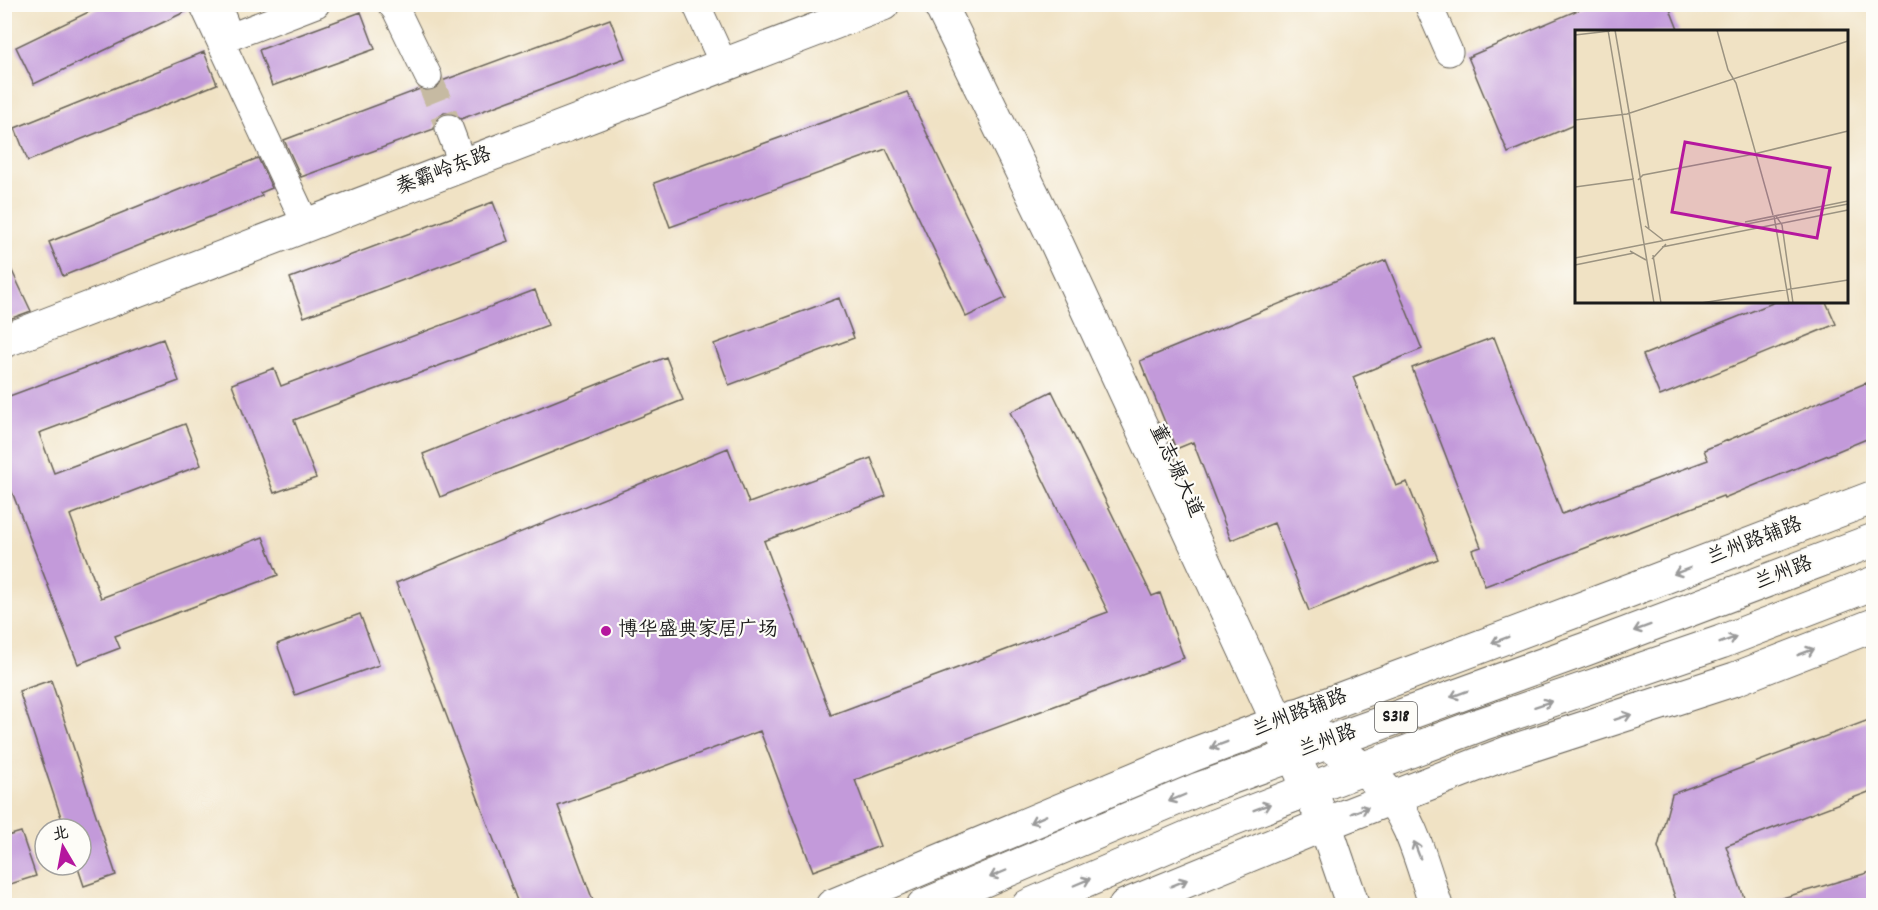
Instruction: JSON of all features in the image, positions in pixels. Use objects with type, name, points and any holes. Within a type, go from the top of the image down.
[{"type":"street","points":[[203,4],[305,220]]},
{"type":"street","points":[[217,4],[230,37],[316,4]]},
{"type":"street","points":[[391,4],[428,76]]},
{"type":"street","points":[[696,4],[722,61]]},
{"type":"street","name":"秦霸岭东路","points":[[722,61],[855,4]]},
{"type":"street","name":"秦霸岭东路","points":[[4,341],[305,220],[457,149],[722,61],[884,4]]},
{"type":"street","name":"董志塬大道","points":[[940,4],[1287,719],[1362,769],[1379,783],[1391,798],[1407,825],[1436,906]]},
{"type":"street","name":"董志塬大道","points":[[954,4],[1073,248],[1266,668],[1287,706],[1293,755],[1325,824],[1353,906]]},
{"type":"street","points":[[1428,4],[1449,52]]},
{"type":"street","name":"秦霸岭东路","points":[[4,330],[305,220]]},
{"type":"street","name":"兰州路辅路","points":[[832,906],[1049,814],[1287,719],[1874,497]]},
{"type":"street","name":"兰州路","points":[[923,906],[1199,789],[1586,649],[1874,540]]},
{"type":"street","name":"兰州路","points":[[1028,906],[1214,826],[1309,789],[1482,724],[1721,642],[1874,583]]},
{"type":"street","points":[[1125,906],[1507,753],[1735,679],[1874,625]]},
{"type":"building","points":[[105,4],[188,4],[189,10],[34,84],[16,47]]},
{"type":"building","points":[[1592,4],[1668,4],[1678,30],[1575,30],[1575,124],[1508,153],[1468,57]]},
{"type":"building","points":[[361,12],[375,49],[272,86],[259,50]]},
{"type":"building","points":[[610,19],[625,58],[461,119],[452,113],[444,113],[436,119],[434,129],[301,177],[284,140],[420,89],[427,92],[434,90],[442,81]]},
{"type":"building","points":[[204,52],[217,84],[28,161],[15,128]]},
{"type":"building","points":[[907,92],[1006,298],[966,317],[886,149],[670,227],[654,183]]},
{"type":"building","points":[[258,158],[272,188],[260,193],[262,196],[63,276],[49,242]]},
{"type":"building","points":[[493,202],[508,241],[304,317],[290,278]]},
{"type":"building","points":[[4,254],[31,311],[4,321]]},
{"type":"building","points":[[1386,260],[1422,349],[1353,377],[1396,486],[1407,482],[1438,559],[1309,611],[1274,523],[1231,540],[1193,442],[1176,449],[1140,361]]},
{"type":"building","points":[[535,290],[548,325],[294,420],[316,478],[274,493],[232,384],[274,368],[281,386]]},
{"type":"building","points":[[839,298],[854,338],[729,385],[714,344]]},
{"type":"building","points":[[1773,303],[1826,303],[1836,324],[1660,396],[1643,355]]},
{"type":"building","points":[[1494,337],[1562,514],[1708,460],[1704,450],[1866,383],[1874,401],[1874,436],[1724,498],[1723,496],[1485,586],[1472,550],[1481,547],[1412,368]]},
{"type":"building","points":[[163,339],[179,381],[39,433],[54,473],[185,424],[201,465],[70,515],[101,598],[263,537],[278,575],[115,636],[120,648],[78,664],[4,471],[4,398]]},
{"type":"building","points":[[666,357],[683,400],[440,497],[423,454]]},
{"type":"building","points":[[1052,391],[1152,596],[1160,593],[1184,658],[855,780],[880,846],[813,871],[760,731],[558,806],[595,906],[519,906],[396,583],[728,448],[749,503],[871,458],[886,496],[764,541],[831,715],[1108,612],[1010,412]]},
{"type":"building","points":[[360,614],[379,665],[295,695],[277,644]]},
{"type":"building","points":[[51,680],[116,875],[84,886],[81,877],[93,877],[93,817],[61,817],[19,691]]},
{"type":"building","points":[[1874,718],[1874,790],[1726,846],[1747,906],[1678,906],[1658,847],[1672,794]]},
{"type":"building","points":[[21,832],[33,867],[33,877],[4,886],[4,837]]},
{"type":"building","points":[[1874,871],[1874,906],[1773,906],[1772,901]]},
{"type":"tunnel","points":[[428,76],[449,128]]},
{"type":"place","name":"博华盛典家居广场","points":[[606,631]]}]
